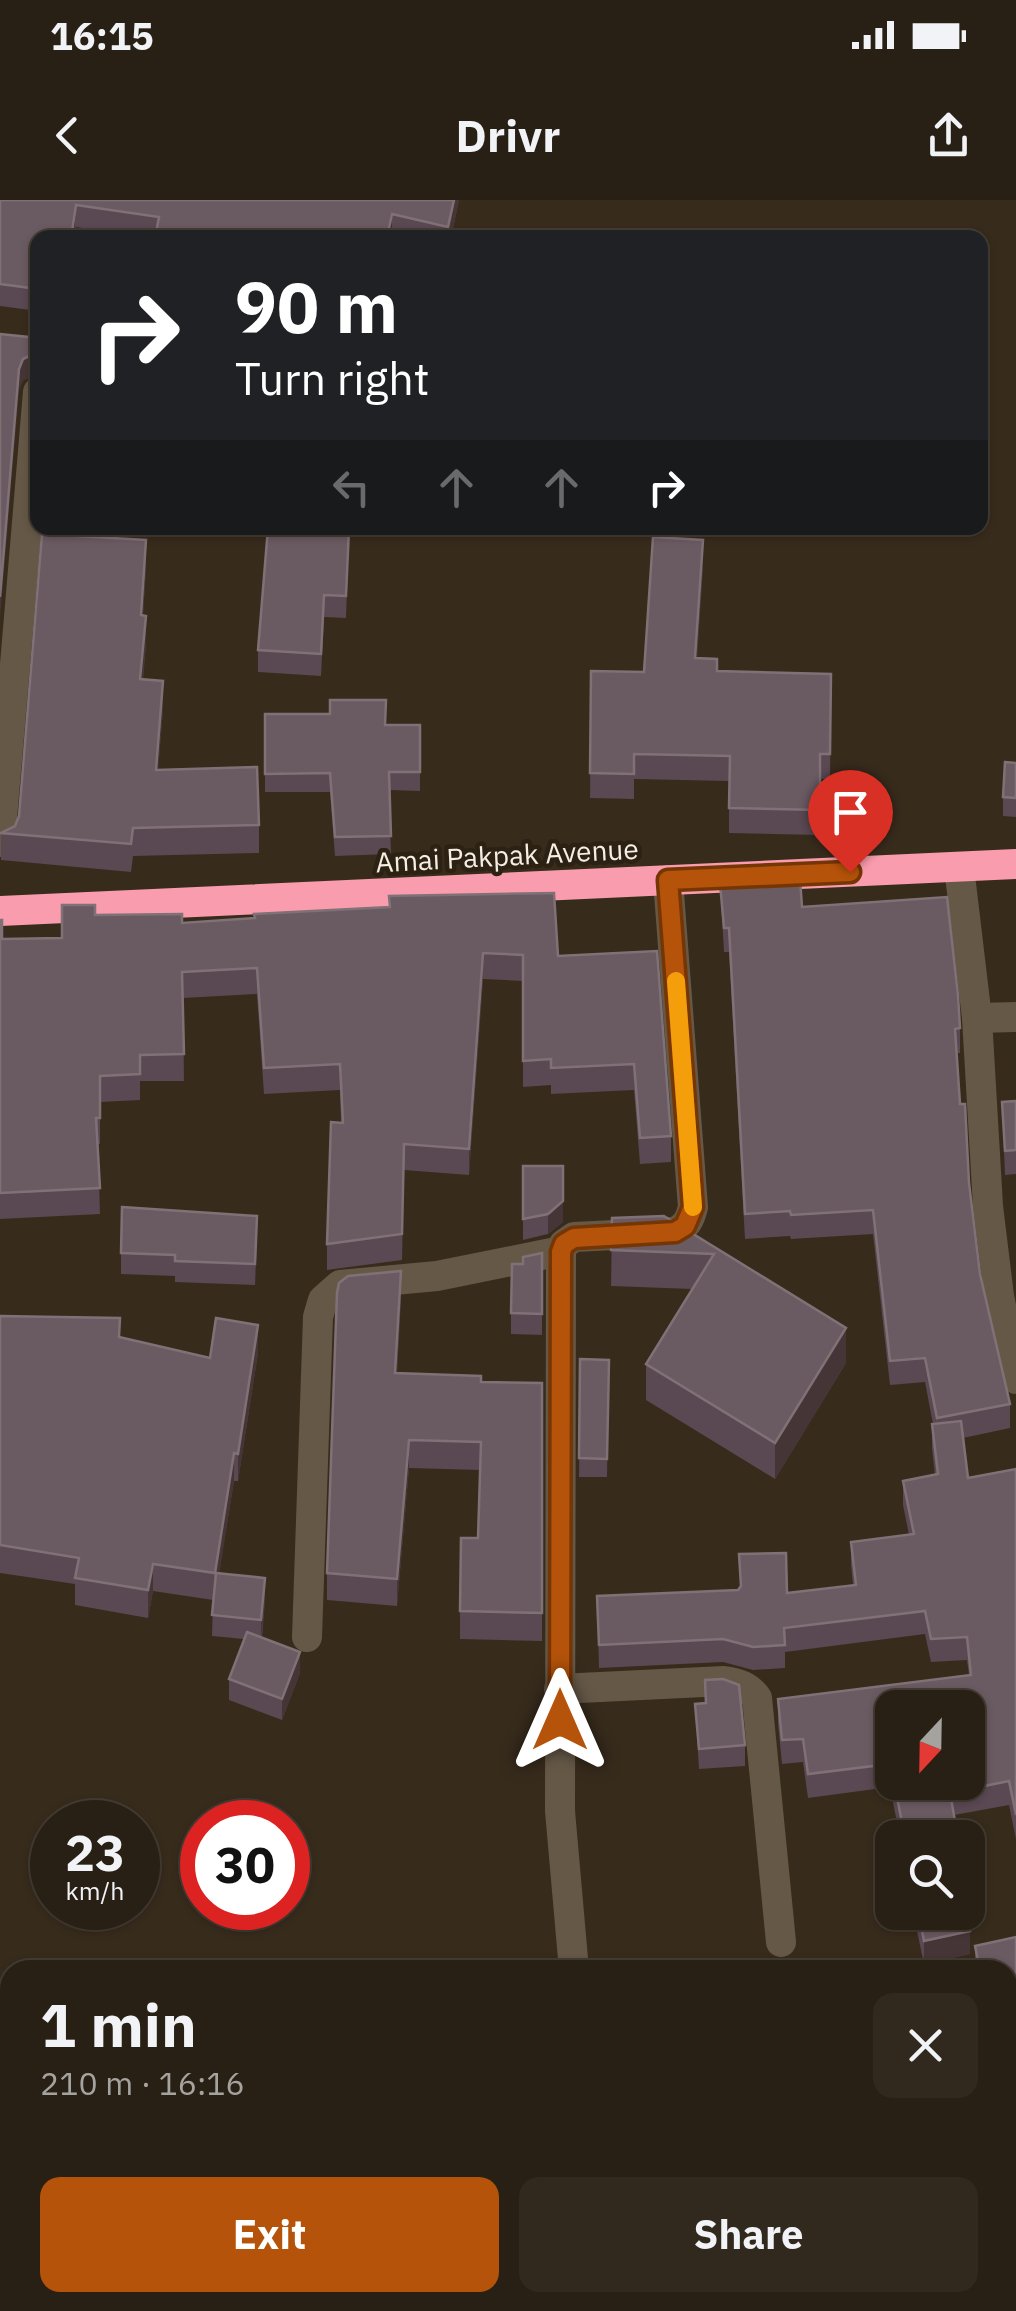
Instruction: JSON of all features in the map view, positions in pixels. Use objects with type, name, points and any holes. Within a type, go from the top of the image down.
[{"type":"highway","name":"Amai Pakpak Avenue","points":[[0,911],[1016,864]]},
{"type":"street","points":[[0,842],[30,487]]},
{"type":"street","points":[[959,867],[978,1018],[988,1206],[1016,1379]]},
{"type":"street","points":[[573,1960],[560,1811],[561,1252],[564,1244],[574,1238],[675,1232],[690,1218],[693,1207],[668,880]]},
{"type":"street","points":[[978,1018],[1016,1017]]},
{"type":"street","points":[[308,1638],[318,1317],[324,1300],[340,1286],[437,1276],[561,1252]]},
{"type":"street","points":[[560,1689],[724,1681],[750,1689],[757,1698],[781,1942]]},
{"type":"building","points":[[0,200],[454,200],[448,227],[392,214],[389,230],[157,230],[159,217],[76,205],[72,230],[30,230],[30,288],[0,284]]},
{"type":"building","points":[[0,334],[30,337],[30,356],[23,359],[19,369],[0,597]]},
{"type":"building","points":[[42,535],[146,540],[141,615],[146,616],[140,679],[163,681],[156,770],[257,767],[259,825],[133,828],[131,844],[1,833],[15,826],[19,816]]},
{"type":"building","points":[[267,535],[349,535],[346,596],[324,595],[321,654],[258,650]]},
{"type":"building","points":[[653,537],[703,540],[695,658],[717,659],[717,671],[831,674],[830,754],[820,754],[820,810],[729,808],[730,756],[634,754],[634,774],[590,773],[591,671],[644,672]]},
{"type":"building","points":[[330,700],[386,700],[385,725],[420,725],[420,772],[389,772],[391,836],[335,837],[330,773],[265,774],[265,714],[330,714]]},
{"type":"building","points":[[1005,762],[1016,763],[1016,798],[1003,797]]},
{"type":"building","points":[[800,878],[802,907],[947,897],[958,995],[960,1028],[955,1029],[960,1104],[965,1104],[980,1274],[1010,1404],[937,1418],[925,1358],[890,1361],[873,1210],[745,1214],[729,928],[724,928],[720,883]]},
{"type":"building","points":[[554,893],[558,956],[657,951],[671,1136],[640,1138],[634,1064],[551,1068],[551,1059],[523,1061],[523,955],[483,953],[469,1149],[404,1144],[402,1234],[327,1244],[331,1122],[343,1123],[340,1064],[264,1068],[257,968],[182,972],[184,1054],[140,1055],[140,1074],[100,1076],[100,1118],[96,1118],[100,1188],[0,1193],[0,920],[2,939],[62,938],[62,905],[95,905],[95,915],[182,914],[182,923],[255,918],[254,914],[390,907],[389,896]]},
{"type":"building","points":[[1016,1101],[1016,1150],[1005,1151],[1002,1102]]},
{"type":"building","points":[[523,1166],[563,1166],[563,1201],[548,1214],[523,1219]]},
{"type":"building","points":[[122,1207],[257,1216],[255,1264],[175,1261],[175,1255],[121,1253]]},
{"type":"building","points":[[664,1216],[846,1328],[775,1443],[646,1364],[714,1254],[611,1250],[612,1218]]},
{"type":"building","points":[[542,1253],[542,1314],[511,1313],[512,1264],[523,1264],[523,1257]]},
{"type":"building","points":[[401,1271],[395,1373],[481,1376],[481,1382],[542,1383],[542,1613],[460,1611],[461,1538],[478,1538],[481,1442],[409,1440],[397,1579],[327,1573],[339,1283],[348,1276]]},
{"type":"building","points":[[0,1316],[120,1318],[119,1337],[210,1358],[216,1318],[258,1325],[215,1573],[153,1564],[148,1590],[75,1578],[79,1558],[0,1545]]},
{"type":"building","points":[[580,1359],[609,1360],[607,1459],[579,1458]]},
{"type":"building","points":[[961,1421],[968,1478],[1016,1469],[1016,1815],[1009,1781],[985,1786],[985,1690],[875,1690],[875,1766],[808,1774],[803,1739],[782,1740],[778,1699],[971,1675],[967,1637],[931,1639],[925,1611],[784,1628],[785,1645],[753,1647],[723,1639],[599,1645],[597,1596],[738,1590],[739,1554],[786,1553],[787,1593],[856,1585],[851,1542],[914,1534],[903,1481],[938,1474],[932,1424]]},
{"type":"building","points":[[216,1573],[265,1578],[261,1620],[212,1615]]},
{"type":"building","points":[[247,1632],[300,1652],[282,1699],[229,1679]]},
{"type":"building","points":[[723,1679],[739,1685],[745,1745],[699,1749],[695,1704],[706,1703],[705,1680]]},
{"type":"building","points":[[898,1800],[951,1800],[955,1820],[901,1820]]},
{"type":"building","points":[[922,1930],[970,1930],[970,1931],[924,1941]]},
{"type":"building","points":[[1016,1937],[1016,1960],[978,1960],[975,1946]]},
{"type":"slow traffic","points":[[676,981],[693,1207]]},
{"type":"route","points":[[560,1720],[561,1252],[567,1240],[574,1238],[675,1232],[685,1226],[693,1207],[668,880],[850,872]]}]
